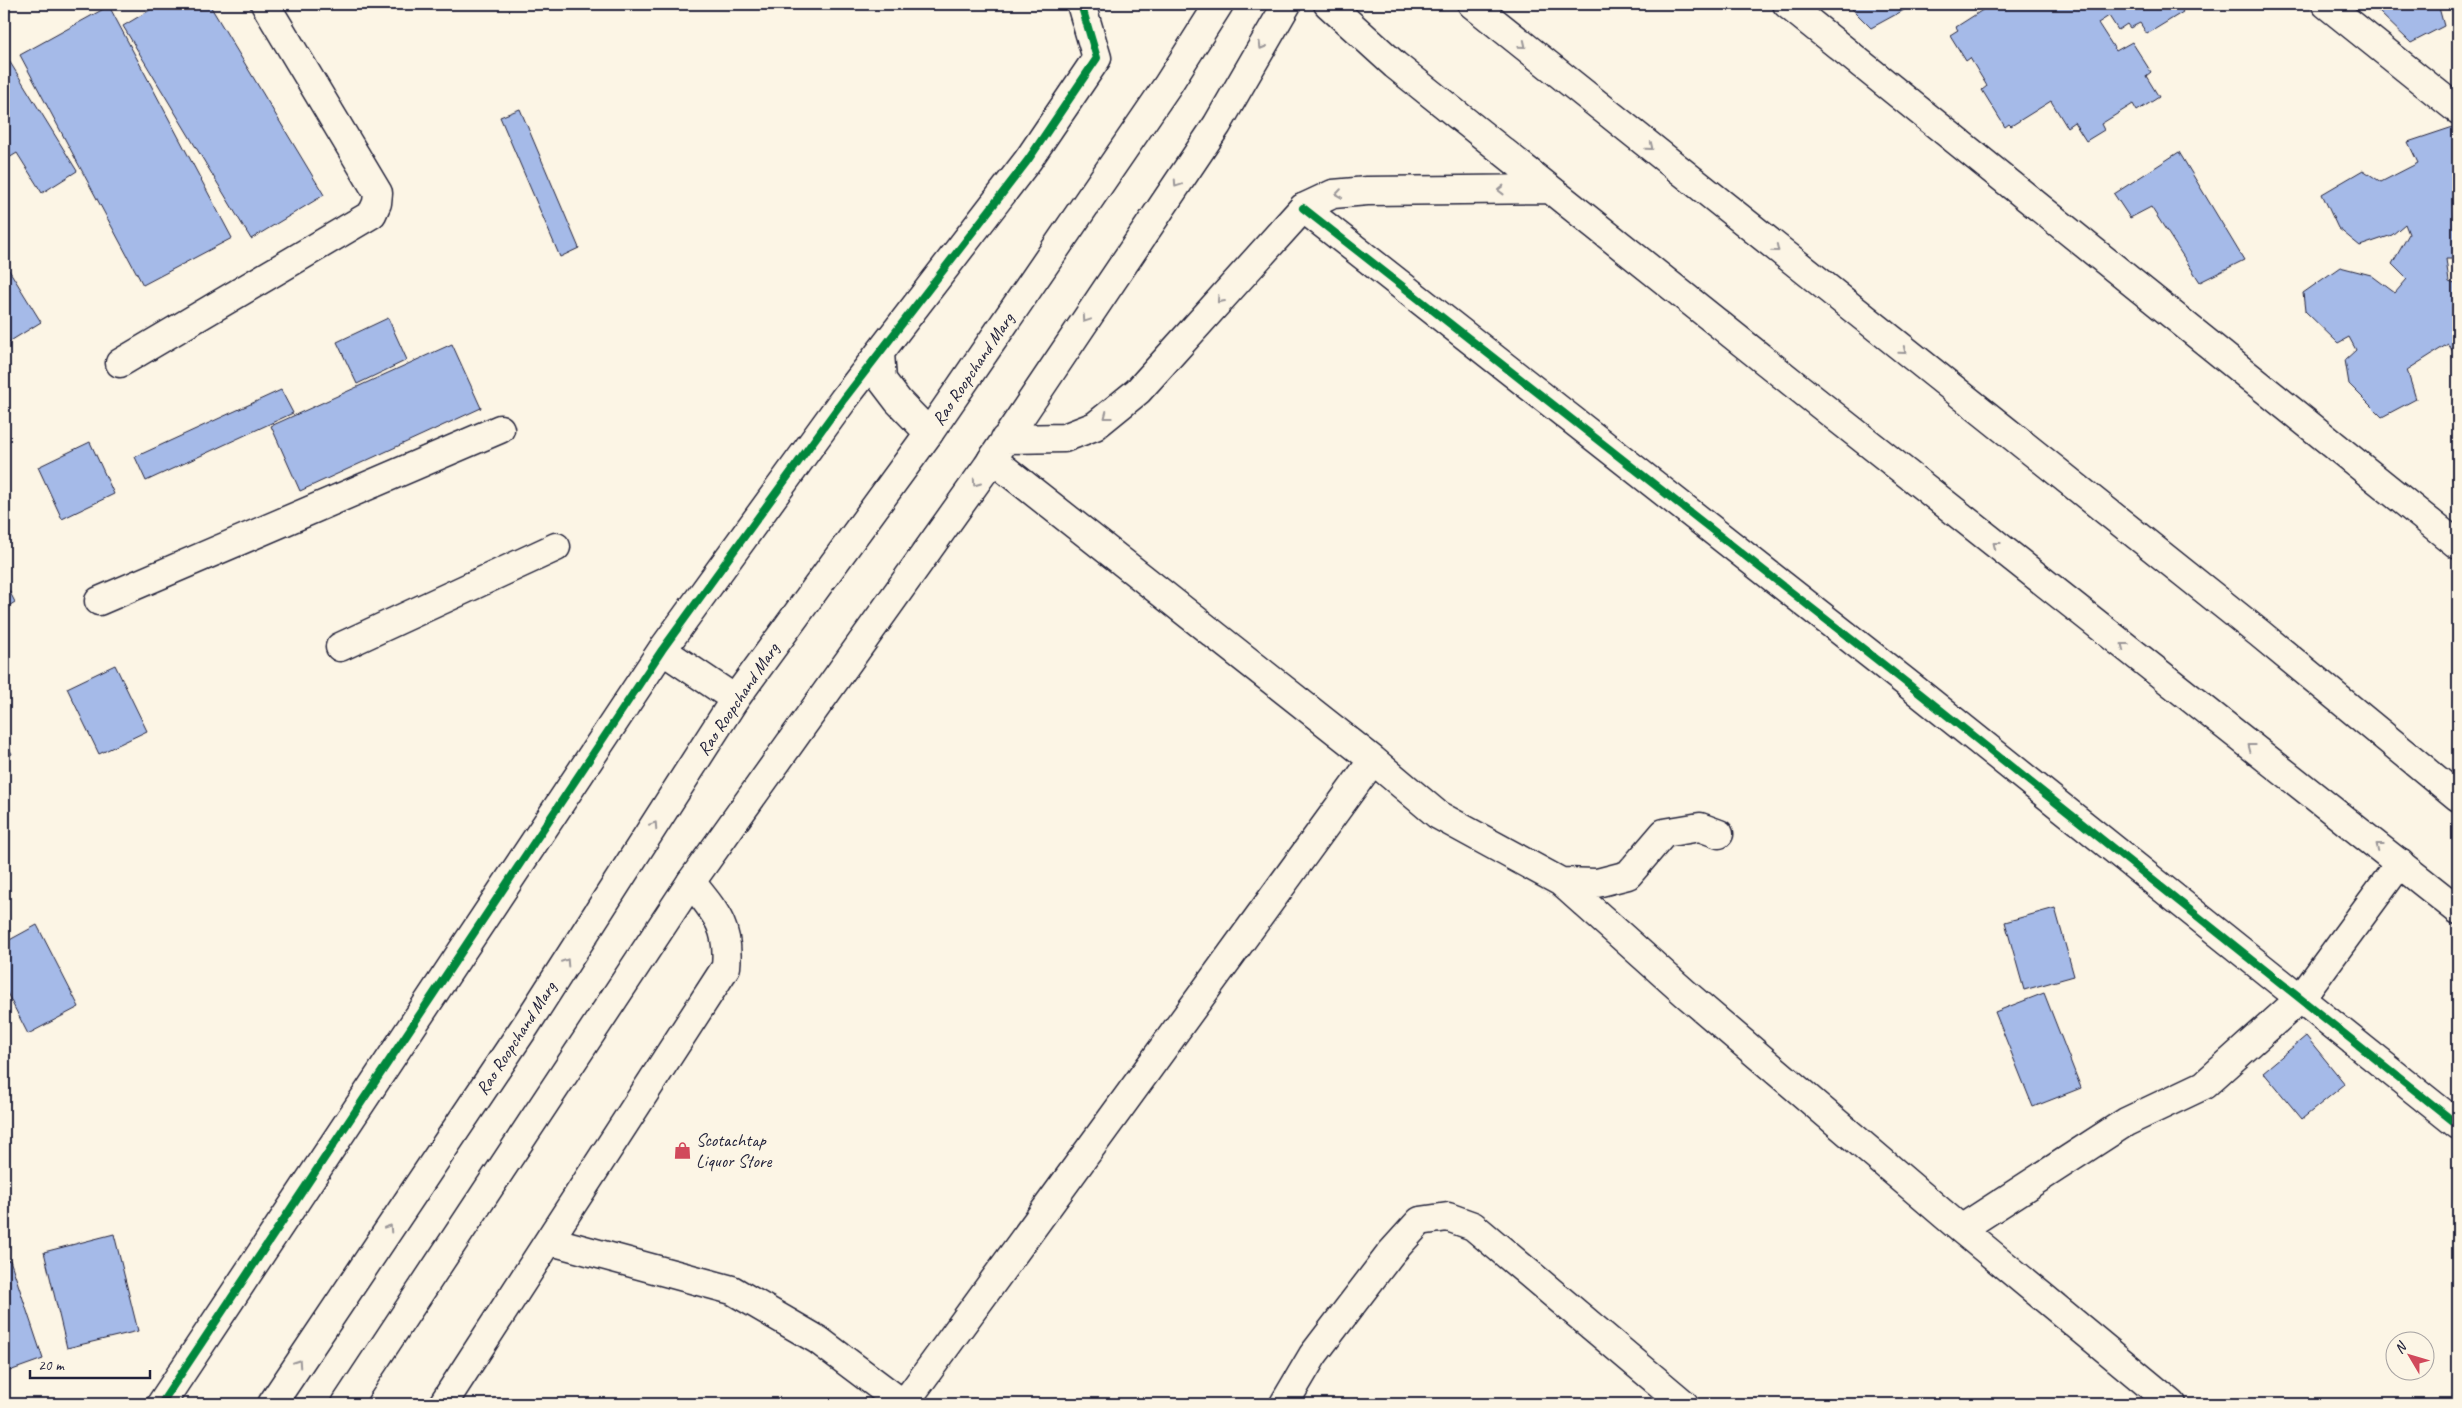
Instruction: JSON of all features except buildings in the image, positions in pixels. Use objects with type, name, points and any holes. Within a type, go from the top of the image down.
[{"type":"street","points":[[120,363],[372,214],[377,203],[378,193],[265,4]]},
{"type":"street","points":[[161,1404],[662,650],[844,399],[1028,160],[1097,58],[1081,4]]},
{"type":"street","name":"Rao Roopchand Marg","points":[[272,1404],[526,1024],[736,699],[929,433],[1167,86],[1219,4]]},
{"type":"street","points":[[346,1404],[691,882],[999,449],[1218,125],[1286,4]]},
{"type":"street","points":[[1328,4],[1395,65],[1550,190],[2458,910]]},
{"type":"street","points":[[1787,4],[2458,545]]},
{"type":"street","points":[[2326,4],[2458,110]]},
{"type":"street","points":[[1481,9],[2258,633],[2458,797]]},
{"type":"street","points":[[999,449],[1064,438],[1095,426],[1138,391],[1303,208],[1332,194],[1367,191],[1550,190]]},
{"type":"street","points":[[1303,208],[1908,684],[2458,1125]]},
{"type":"street","points":[[880,353],[882,380],[898,402],[929,433]]},
{"type":"street","points":[[99,601],[500,429]]},
{"type":"street","points":[[999,449],[1438,815],[1561,882],[1685,993],[1961,1230],[2172,1404]]},
{"type":"street","points":[[340,647],[556,547]]},
{"type":"street","points":[[662,650],[736,699]]},
{"type":"street","points":[[551,1241],[732,1290],[818,1340],[904,1404],[1373,760]]},
{"type":"street","points":[[1561,882],[1597,883],[1628,875],[1664,833],[1700,827],[1719,834]]},
{"type":"street","points":[[1961,1230],[2126,1122],[2204,1085],[2301,998],[2400,863]]},
{"type":"street","points":[[443,1404],[551,1241],[726,967],[728,945],[718,915],[691,882]]},
{"type":"street","points":[[1284,1404],[1313,1356],[1391,1253],[1420,1221],[1448,1217],[1473,1226],[1684,1404]]},
{"type":"cycle path","points":[[161,1404],[662,650],[844,399],[1028,160],[1097,58],[1081,4]]},
{"type":"cycle path","points":[[1303,208],[1908,684],[2458,1125]]},
{"type":"place","name":"Scotachtap Liquor Store","points":[[682,1150]]}]
